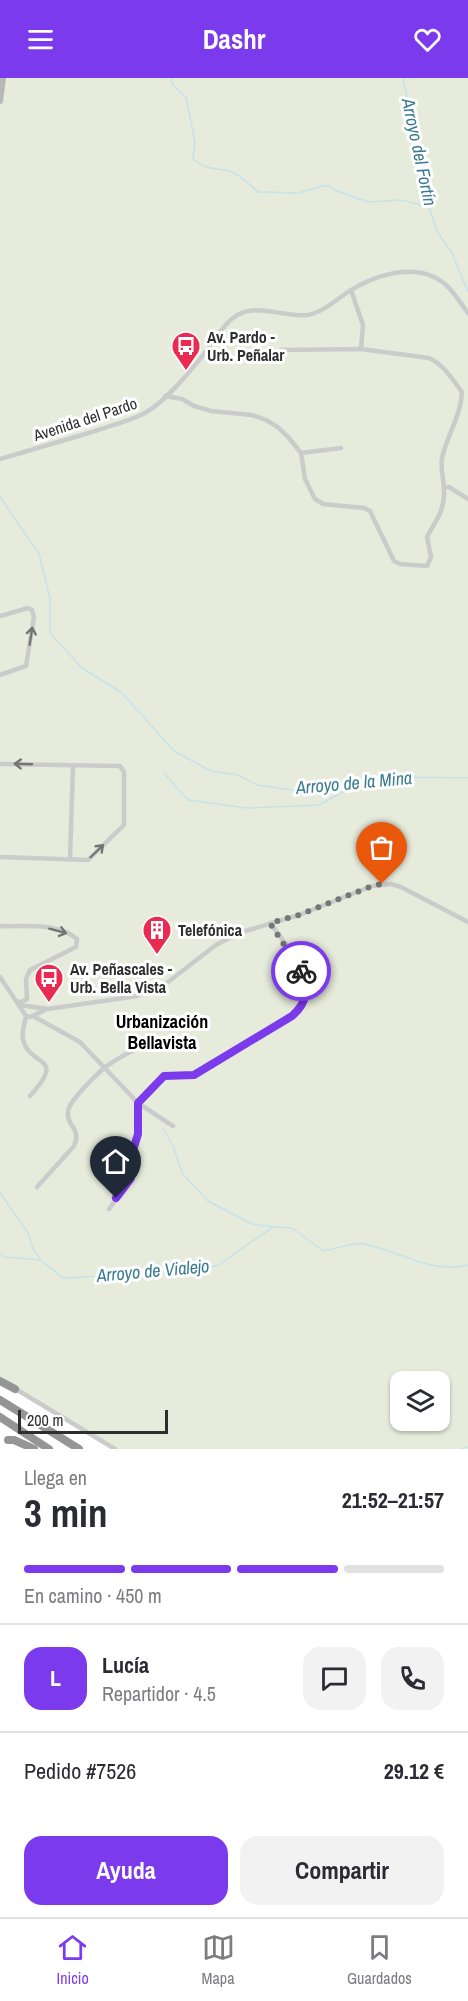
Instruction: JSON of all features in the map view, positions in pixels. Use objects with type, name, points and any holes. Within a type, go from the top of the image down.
[{"type":"highway","points":[[0,1379],[15,1389]]},
{"type":"highway","points":[[0,1401],[79,1449]]},
{"type":"highway","points":[[0,1418],[49,1449]]},
{"type":"highway","points":[[4,1437],[34,1449]]},
{"type":"main road","points":[[0,99],[3,78]]},
{"type":"street","name":"Avenida del Pardo","points":[[0,459],[143,414],[155,406],[196,364],[231,318],[240,313],[261,310],[309,315],[384,274],[404,272],[422,274],[446,284],[468,313]]},
{"type":"street","points":[[351,290],[363,325],[361,349]]},
{"type":"street","points":[[165,396],[182,399],[194,406],[211,411],[252,415],[279,428],[301,453],[305,479],[315,499],[323,504],[363,508],[370,511],[390,555],[400,564],[423,567],[428,564],[431,557],[427,537],[439,518],[444,496],[442,456],[461,406],[462,392],[435,361],[361,349],[282,350]]},
{"type":"street","points":[[173,387],[182,399]]},
{"type":"street","points":[[301,453],[341,448]]},
{"type":"street","points":[[444,487],[448,487],[468,500]]},
{"type":"street","points":[[0,616],[28,608],[32,610],[34,617],[26,666],[0,675]]},
{"type":"street","points":[[0,764],[120,766],[124,772],[124,825],[88,860],[0,857]]},
{"type":"street","points":[[70,859],[73,766]]},
{"type":"street","points":[[31,1013],[120,1000],[146,993],[168,982],[228,938],[299,915],[372,886],[382,884],[401,887],[468,922]]},
{"type":"street","points":[[109,1209],[131,1178],[130,1160],[138,1134],[138,1103],[164,1076],[194,1075],[292,1016],[302,1005],[306,992],[305,978],[270,923]]},
{"type":"street","points":[[0,926],[50,928],[77,939],[76,947],[26,974],[27,1006],[31,1013]]},
{"type":"street","points":[[0,977],[17,1003],[80,1042],[138,1103],[173,1126]]},
{"type":"street","points":[[17,1003],[27,999]]},
{"type":"street","points":[[17,1003],[31,1005],[31,1013],[23,1029],[23,1040],[28,1050],[42,1061],[46,1071],[44,1080],[30,1096]]},
{"type":"street","points":[[37,1187],[74,1146],[77,1135],[68,1118],[68,1108],[104,1068],[148,1042]]},
{"type":"street","points":[[15,1389],[115,1449]]},
{"type":"street","points":[[4,1437],[22,1449]]},
{"type":"green space","points":[[0,78],[468,78],[468,1449],[112,1449],[0,1377]]},
{"type":"waterway","points":[[171,78],[173,85],[186,97],[195,142],[193,159],[202,165],[234,173],[258,192],[299,193],[329,186],[368,202],[401,200],[429,207]]},
{"type":"waterway","name":"Arroyo del Fortín","points":[[403,78],[415,134],[428,174],[429,207],[437,231],[452,253],[468,292]]},
{"type":"waterway","name":"Arroyo de la Mina","points":[[0,497],[39,554],[50,599],[50,633],[82,668],[122,693],[174,751],[211,771],[238,775],[257,785],[299,791],[352,787],[400,777],[468,778]]},
{"type":"waterway","points":[[164,773],[188,800],[247,808],[319,805],[350,788]]},
{"type":"waterway","points":[[163,1128],[174,1148],[182,1173],[208,1201],[252,1224],[273,1227]]},
{"type":"waterway","points":[[0,1193],[28,1233],[33,1249],[40,1258]]},
{"type":"waterway","name":"Arroyo de Vialejo","points":[[0,1253],[4,1257],[41,1260],[63,1278],[164,1273],[217,1266],[273,1227],[292,1228],[323,1251],[364,1244],[428,1264],[454,1267],[468,1265]]},
{"type":"waterway","points":[[461,1449],[468,1447]]},
{"type":"way so far","points":[[301,971],[270,923],[299,915],[382,884]]},
{"type":"place","name":"Av. Pardo - Urb. Peñalar","points":[[186,372]]},
{"type":"place","name":"Telefónica","points":[[157,956]]},
{"type":"place","name":"Av. Peñascales - Urb. Bella Vista","points":[[49,1004]]},
{"type":"district","name":"Urbanización Bellavista","points":[[162,1032]]},
{"type":"route","points":[[116,1198],[131,1178],[130,1160],[138,1134],[138,1103],[164,1076],[194,1075],[292,1016],[302,1005],[306,992],[307,985],[301,971]]}]
